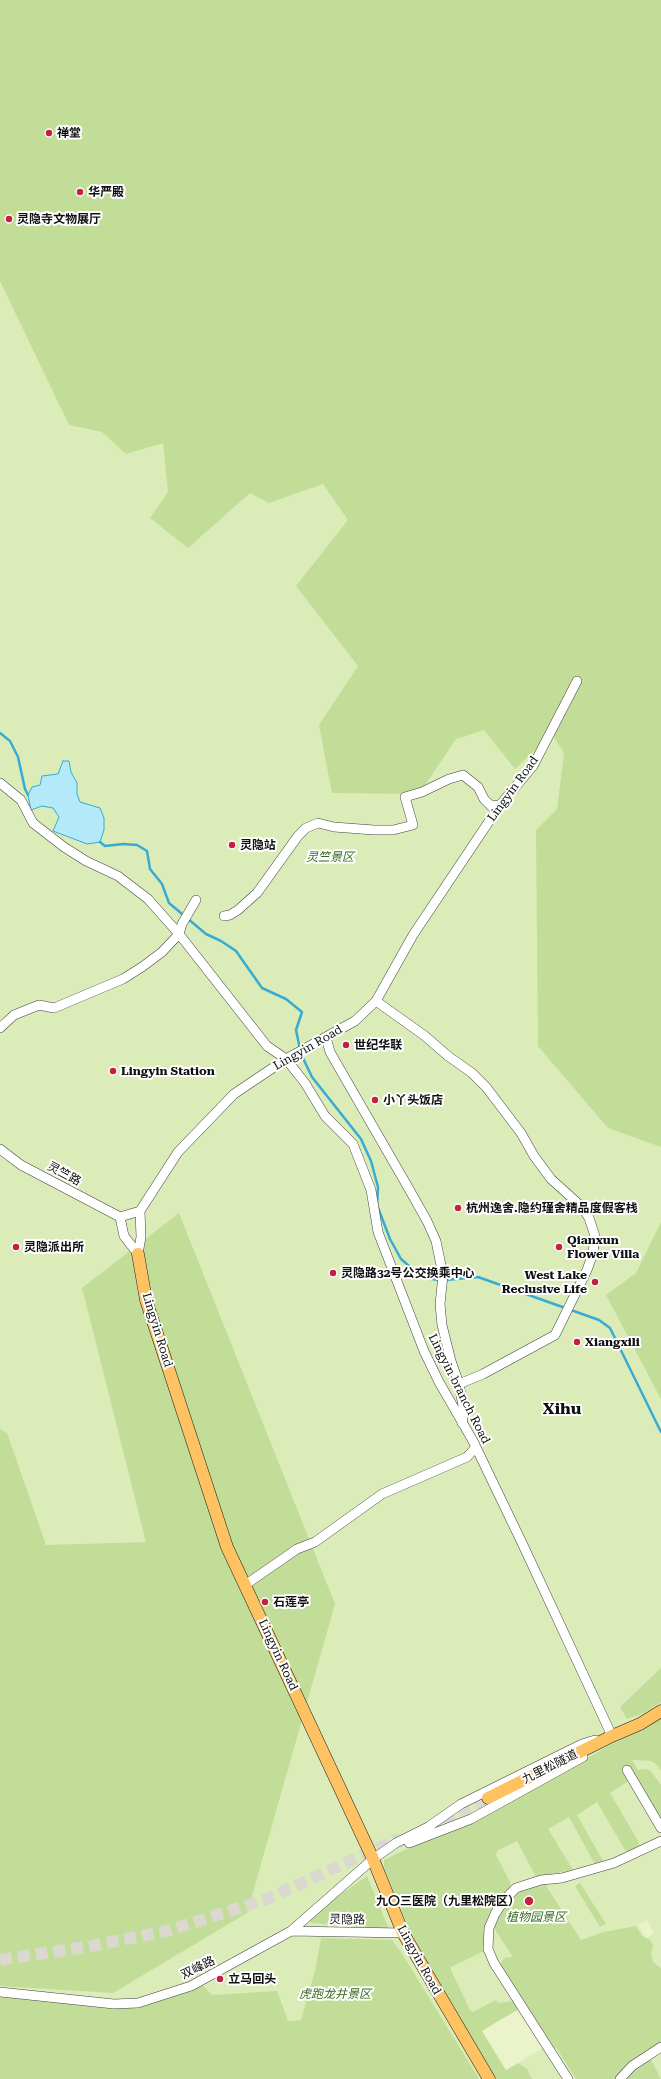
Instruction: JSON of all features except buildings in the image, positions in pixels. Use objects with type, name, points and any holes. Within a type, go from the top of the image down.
[{"type":"main road","name":"Lingyin Road","points":[[138,1254],[146,1300],[228,1547],[373,1859],[403,1933],[489,2079]]},
{"type":"main road","name":"九里松隧道","points":[[488,1798],[612,1736],[640,1724],[661,1711]]},
{"type":"street","name":"Lingyin Road","points":[[138,1254],[141,1237],[140,1211],[178,1152],[234,1094],[289,1057],[355,1021],[376,1001],[413,934],[500,805],[533,766],[577,680]]},
{"type":"street","points":[[224,916],[230,915],[238,910],[258,893],[298,836],[306,828],[318,823],[334,827],[374,830],[393,830],[413,824],[405,797],[422,792],[449,779],[463,776],[478,787],[484,799],[491,806],[500,805]]},
{"type":"street","name":"Lingyin branch Road","points":[[0,783],[21,800],[33,822],[64,847],[86,861],[118,876],[148,899],[179,934],[267,1046],[289,1057],[325,1116],[353,1144],[371,1190],[378,1232],[402,1291],[412,1323],[439,1382],[476,1447],[612,1736]]},
{"type":"street","points":[[0,1028],[14,1015],[40,1005],[54,1008],[123,979],[162,952],[179,934],[183,922],[196,900]]},
{"type":"street","points":[[376,1001],[472,1073],[498,1102],[517,1127],[551,1179],[582,1207],[590,1218],[595,1236],[593,1253],[587,1270],[562,1317],[556,1335],[483,1374],[459,1384]]},
{"type":"street","points":[[326,1037],[330,1052],[427,1221],[436,1240],[443,1275],[440,1304],[442,1325],[451,1362],[459,1384],[464,1412],[462,1423]]},
{"type":"street","name":"灵竺路","points":[[0,1149],[21,1165],[120,1217]]},
{"type":"street","points":[[138,1254],[124,1236],[120,1217],[140,1211]]},
{"type":"street","points":[[245,1585],[297,1549],[315,1542],[382,1494],[467,1457],[476,1447]]},
{"type":"street","points":[[373,1859],[396,1843],[428,1827],[461,1804],[582,1744],[612,1736]]},
{"type":"street","points":[[373,1859],[471,1818],[583,1756],[612,1736]]},
{"type":"street","points":[[627,1770],[661,1828]]},
{"type":"street","points":[[568,2079],[494,1963],[488,1949],[489,1928],[501,1904],[516,1888],[541,1880],[562,1878],[614,1863],[661,1841]]},
{"type":"street","name":"双峰路","points":[[0,1992],[114,2004],[138,2003],[190,1986],[291,1931],[373,1859]]},
{"type":"street","name":"灵隐路","points":[[291,1931],[403,1933]]},
{"type":"street","points":[[620,2079],[632,2066],[661,2047]]},
{"type":"green space","name":"灵竺景区","points":[[0,0],[661,0],[661,2079],[0,2079]]},
{"type":"green space","points":[[0,0],[661,0],[661,1147],[608,1128],[538,1046],[536,830],[557,809],[564,753],[552,734],[515,769],[484,730],[456,739],[419,794],[332,793],[319,725],[358,666],[296,586],[348,520],[323,484],[269,503],[250,493],[188,548],[150,518],[168,492],[163,443],[126,454],[102,432],[69,425],[0,281]]},
{"type":"green space","points":[[179,1213],[335,1604],[247,1913],[113,1993],[0,1986],[0,1429],[7,1433],[46,1545],[146,1542],[82,1288]]},
{"type":"green space","points":[[661,1222],[661,1399],[606,1295],[636,1273]]},
{"type":"green space","points":[[661,1668],[661,1702],[644,1713],[627,1719],[620,1707]]},
{"type":"green space","points":[[661,1715],[661,1771],[657,1765],[651,1761],[632,1760],[638,1770],[650,1770],[661,1785],[661,1820],[629,1781],[610,1793],[638,1841],[640,1848],[629,1852],[625,1850],[597,1802],[577,1815],[603,1861],[595,1864],[569,1817],[548,1829],[573,1870],[536,1877],[517,1841],[497,1851],[496,1855],[510,1882],[511,1891],[496,1902],[489,1914],[485,1925],[484,1951],[451,1967],[451,1970],[470,2010],[473,2012],[496,2000],[498,2003],[513,2001],[519,2009],[482,2031],[506,2070],[518,2063],[527,2069],[532,2079],[496,2079],[412,1936],[384,1867],[384,1860],[415,1845],[467,1825],[536,1788]]},
{"type":"green space","points":[[367,1876],[389,1929],[311,1923],[309,1917]]},
{"type":"green space","name":"植物园景区","points":[[540,1883],[545,1884],[581,1940],[604,1932],[636,1926],[642,1936],[650,1940],[653,1946],[651,1954],[653,1962],[661,1968],[661,2044],[622,2070],[616,2079],[576,2079],[557,2049],[551,2046],[500,1966],[504,1958],[513,1957],[496,1931],[493,1923],[516,1894]]},
{"type":"green space","points":[[580,1883],[606,1924],[600,1927],[575,1886]]},
{"type":"green space","points":[[647,1920],[654,1933],[646,1938],[638,1925]]},
{"type":"green space","name":"虎跑龙井景区","points":[[321,1938],[392,1940],[401,1952],[479,2079],[0,2079],[0,1995],[107,2006],[170,1993],[200,1982],[212,1995],[277,1991],[288,2021],[301,2020],[315,1971]]},
{"type":"green space","points":[[519,2009],[543,2048],[506,2070],[482,2031]]},
{"type":"green space","points":[[648,2060],[651,2060],[661,2079],[624,2079]]},
{"type":"water","points":[[63,761],[69,761],[71,772],[77,783],[77,794],[80,802],[100,808],[104,818],[104,830],[100,842],[87,844],[53,831],[59,817],[53,808],[42,806],[31,810],[28,795],[32,787],[40,785],[42,776],[58,774]]},
{"type":"waterway","points":[[0,733],[10,741],[18,757],[25,789],[28,795]]},
{"type":"waterway","points":[[100,842],[105,846],[123,844],[137,845],[147,851],[150,869],[162,884],[169,903],[206,934],[221,941],[236,951],[262,988],[286,999],[302,1012],[296,1030],[300,1049]]},
{"type":"waterway","points":[[301,1054],[312,1077],[361,1139],[371,1161],[378,1187],[377,1205],[390,1239],[401,1259],[423,1278],[440,1280]]},
{"type":"waterway","points":[[445,1280],[478,1277],[599,1320],[610,1328],[661,1432]]},
{"type":"tunnel","points":[[442,1819],[488,1798]]},
{"type":"tunnel","points":[[0,1960],[91,1946],[167,1931],[267,1899],[400,1838]]},
{"type":"place","name":"禅堂","points":[[49,133]]},
{"type":"place","name":"华严殿","points":[[80,192]]},
{"type":"place","name":"灵隐寺文物展厅","points":[[9,219]]},
{"type":"place","name":"灵隐站","points":[[232,845]]},
{"type":"place","name":"世纪华联","points":[[346,1045]]},
{"type":"place","name":"Lingyin Station","points":[[113,1071]]},
{"type":"place","name":"小丫头饭店","points":[[375,1100]]},
{"type":"place","name":"杭州逸舍.隐约瑾舍精品度假客栈","points":[[458,1208]]},
{"type":"place","name":"灵隐派出所","points":[[16,1247]]},
{"type":"place","name":"Qianxun Flower Villa","points":[[559,1247]]},
{"type":"place","name":"灵隐路32号公交换乘中心","points":[[333,1273]]},
{"type":"place","name":"West Lake Reclusive Life","points":[[595,1282]]},
{"type":"place","name":"Xiangxili","points":[[577,1342]]},
{"type":"place","name":"石莲亭","points":[[265,1602]]},
{"type":"place","name":"九〇三医院（九里松院区）","points":[[529,1901]]},
{"type":"place","name":"立马回头","points":[[220,1979]]},
{"type":"district","name":"Xihu","points":[[562,1409]]}]
